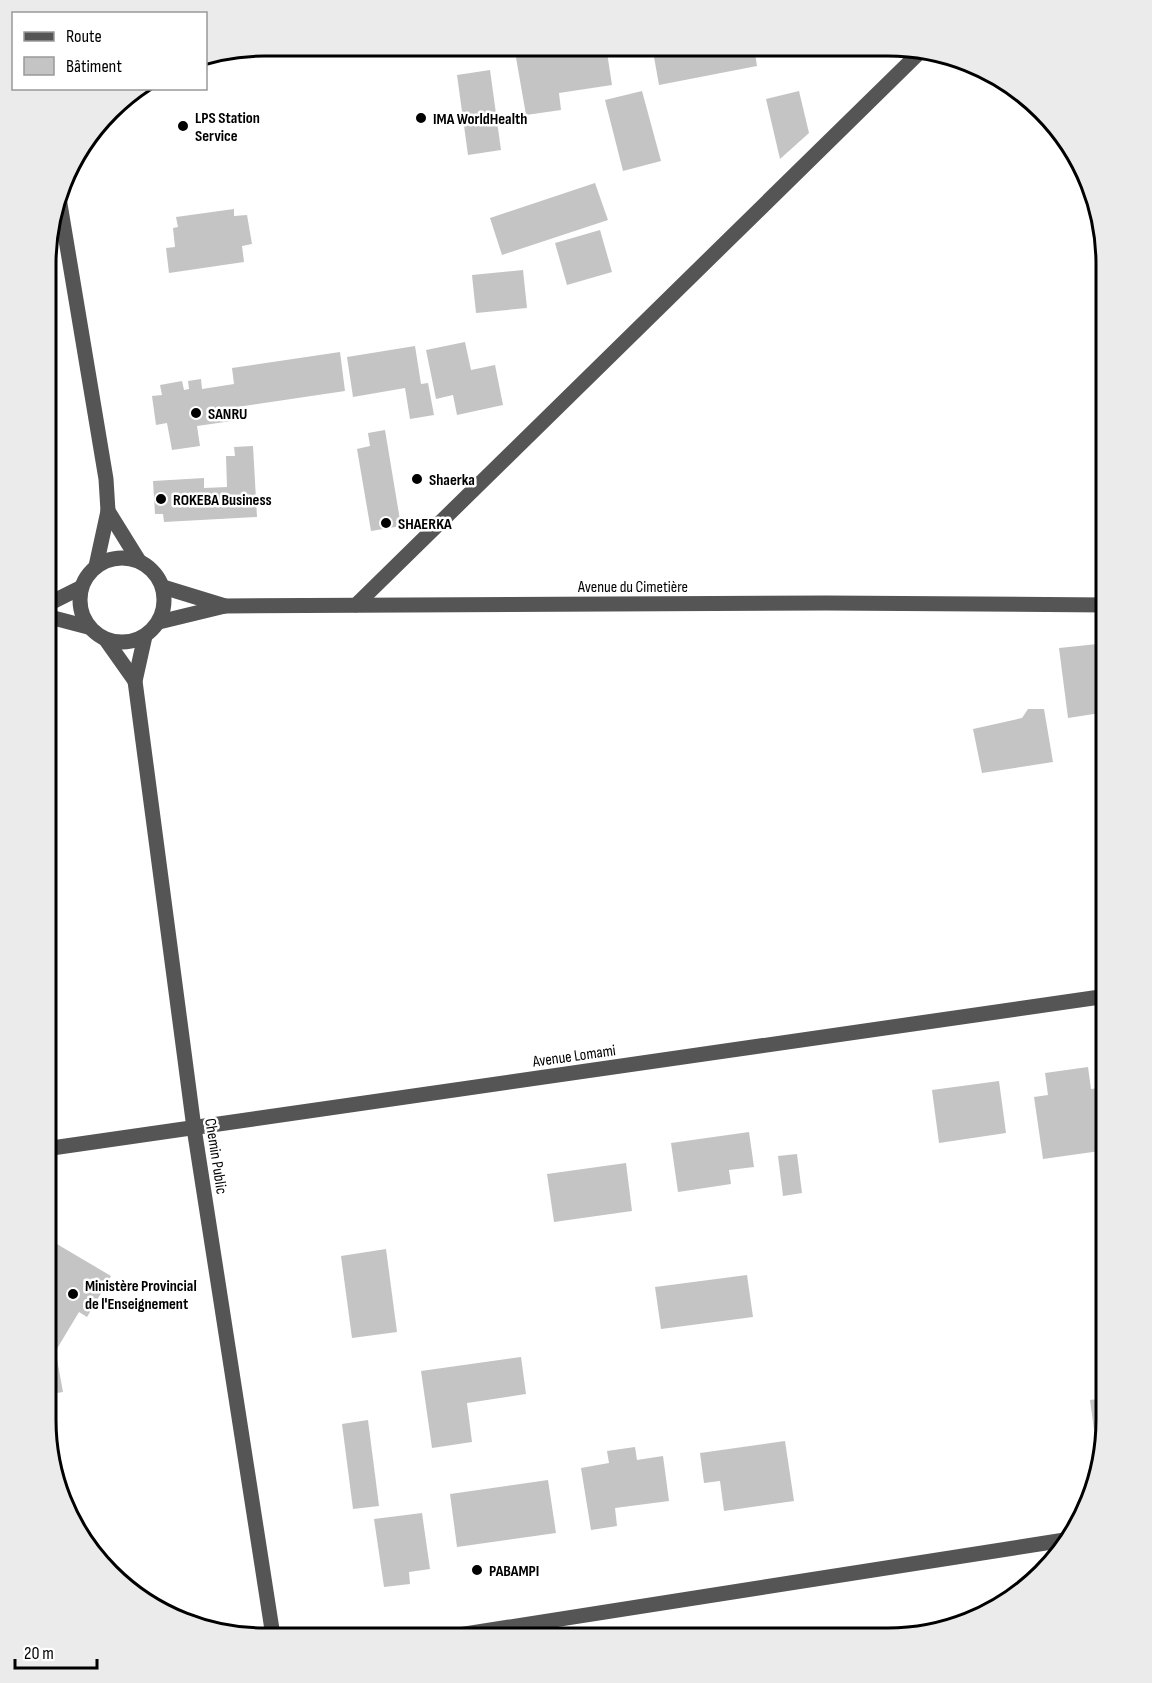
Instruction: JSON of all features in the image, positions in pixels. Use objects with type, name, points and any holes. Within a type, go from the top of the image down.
[{"type":"street","points":[[356,605],[915,57]]},
{"type":"street","points":[[62,216],[106,479],[108,511],[96,566]]},
{"type":"street","points":[[108,511],[139,561]]},
{"type":"street","points":[[124,557],[139,561],[154,572],[163,587],[165,599],[159,622],[144,636],[126,642],[106,640],[96,635],[82,618],[81,588],[87,576],[96,566],[110,559],[124,557]]},
{"type":"street","name":"Avenue du Cimetière","points":[[163,587],[225,606],[826,603],[1096,605]]},
{"type":"street","points":[[56,601],[81,588]]},
{"type":"street","points":[[159,622],[225,606]]},
{"type":"street","points":[[56,619],[88,627]]},
{"type":"street","points":[[135,681],[144,636]]},
{"type":"street","points":[[106,640],[135,681]]},
{"type":"street","name":"Chemin Public","points":[[135,681],[194,1128],[272,1628]]},
{"type":"street","name":"Avenue Lomami","points":[[56,1147],[1096,998]]},
{"type":"street","points":[[503,1628],[1056,1541]]},
{"type":"building","points":[[516,56],[608,56],[612,85],[559,93],[561,110],[526,115]]},
{"type":"building","points":[[654,56],[756,56],[757,66],[659,85]]},
{"type":"building","points":[[490,70],[501,150],[468,155],[457,75]]},
{"type":"building","points":[[642,91],[661,161],[623,171],[605,100]]},
{"type":"building","points":[[799,91],[809,133],[780,159],[766,99]]},
{"type":"building","points":[[595,183],[608,220],[502,255],[490,218]]},
{"type":"building","points":[[234,209],[234,216],[247,215],[252,244],[242,246],[244,262],[169,273],[166,248],[175,247],[173,228],[178,227],[176,217]]},
{"type":"building","points":[[600,230],[612,272],[567,285],[555,243]]},
{"type":"building","points":[[523,270],[527,308],[476,313],[472,275]]},
{"type":"building","points":[[465,342],[471,370],[495,365],[503,405],[457,415],[453,395],[436,399],[426,350]]},
{"type":"building","points":[[415,346],[421,384],[428,383],[434,415],[410,419],[405,388],[353,397],[347,357]]},
{"type":"building","points":[[340,352],[345,391],[237,407],[239,420],[197,426],[200,446],[172,450],[167,423],[156,425],[152,396],[162,395],[160,385],[182,381],[184,390],[189,389],[188,381],[201,379],[202,389],[234,384],[232,368]]},
{"type":"building","points":[[385,430],[401,526],[371,531],[357,449],[370,446],[368,433]]},
{"type":"building","points":[[253,446],[257,517],[164,522],[163,514],[155,514],[153,481],[204,478],[204,488],[227,487],[226,456],[235,456],[234,447]]},
{"type":"building","points":[[1096,644],[1096,714],[1068,718],[1059,648]]},
{"type":"building","points":[[1028,709],[1044,709],[1053,762],[982,773],[973,729],[1022,718]]},
{"type":"building","points":[[1088,1067],[1091,1089],[1096,1088],[1096,1152],[1043,1159],[1034,1097],[1048,1095],[1045,1073]]},
{"type":"building","points":[[999,1081],[1006,1133],[939,1143],[932,1090]]},
{"type":"building","points":[[749,1132],[754,1167],[729,1170],[731,1184],[678,1192],[671,1143]]},
{"type":"building","points":[[797,1154],[802,1193],[783,1196],[778,1156]]},
{"type":"building","points":[[626,1163],[632,1211],[554,1222],[547,1174]]},
{"type":"building","name":"Ministère Provincial de l'Enseignement","points":[[56,1244],[111,1276],[87,1317],[79,1312],[56,1350]]},
{"type":"building","points":[[386,1249],[397,1332],[352,1338],[341,1256]]},
{"type":"building","points":[[747,1275],[753,1317],[661,1329],[655,1287]]},
{"type":"building","points":[[521,1357],[526,1394],[467,1403],[472,1442],[432,1448],[421,1371]]},
{"type":"building","points":[[56,1359],[63,1392],[56,1393]]},
{"type":"building","points":[[1096,1399],[1095,1439],[1090,1400]]},
{"type":"building","points":[[368,1420],[379,1506],[353,1509],[342,1424]]},
{"type":"building","points":[[785,1441],[794,1501],[724,1511],[720,1481],[704,1483],[700,1453]]},
{"type":"building","points":[[635,1447],[637,1460],[663,1456],[669,1501],[615,1508],[617,1526],[591,1530],[581,1468],[609,1463],[607,1451]]},
{"type":"building","points":[[548,1480],[556,1533],[457,1547],[450,1494]]},
{"type":"building","points":[[422,1513],[430,1569],[409,1572],[410,1584],[384,1587],[374,1519]]},
{"type":"place","name":"IMA WorldHealth","points":[[421,118]]},
{"type":"place","name":"LPS Station Service","points":[[183,126]]},
{"type":"place","name":"SANRU","points":[[196,413]]},
{"type":"place","name":"Shaerka","points":[[417,479]]},
{"type":"place","name":"ROKEBA Business","points":[[161,499]]},
{"type":"place","name":"SHAERKA","points":[[386,523]]},
{"type":"place","name":"Ministère Provincial de l'Enseignement","points":[[73,1294]]},
{"type":"place","name":"PABAMPI","points":[[477,1570]]}]
